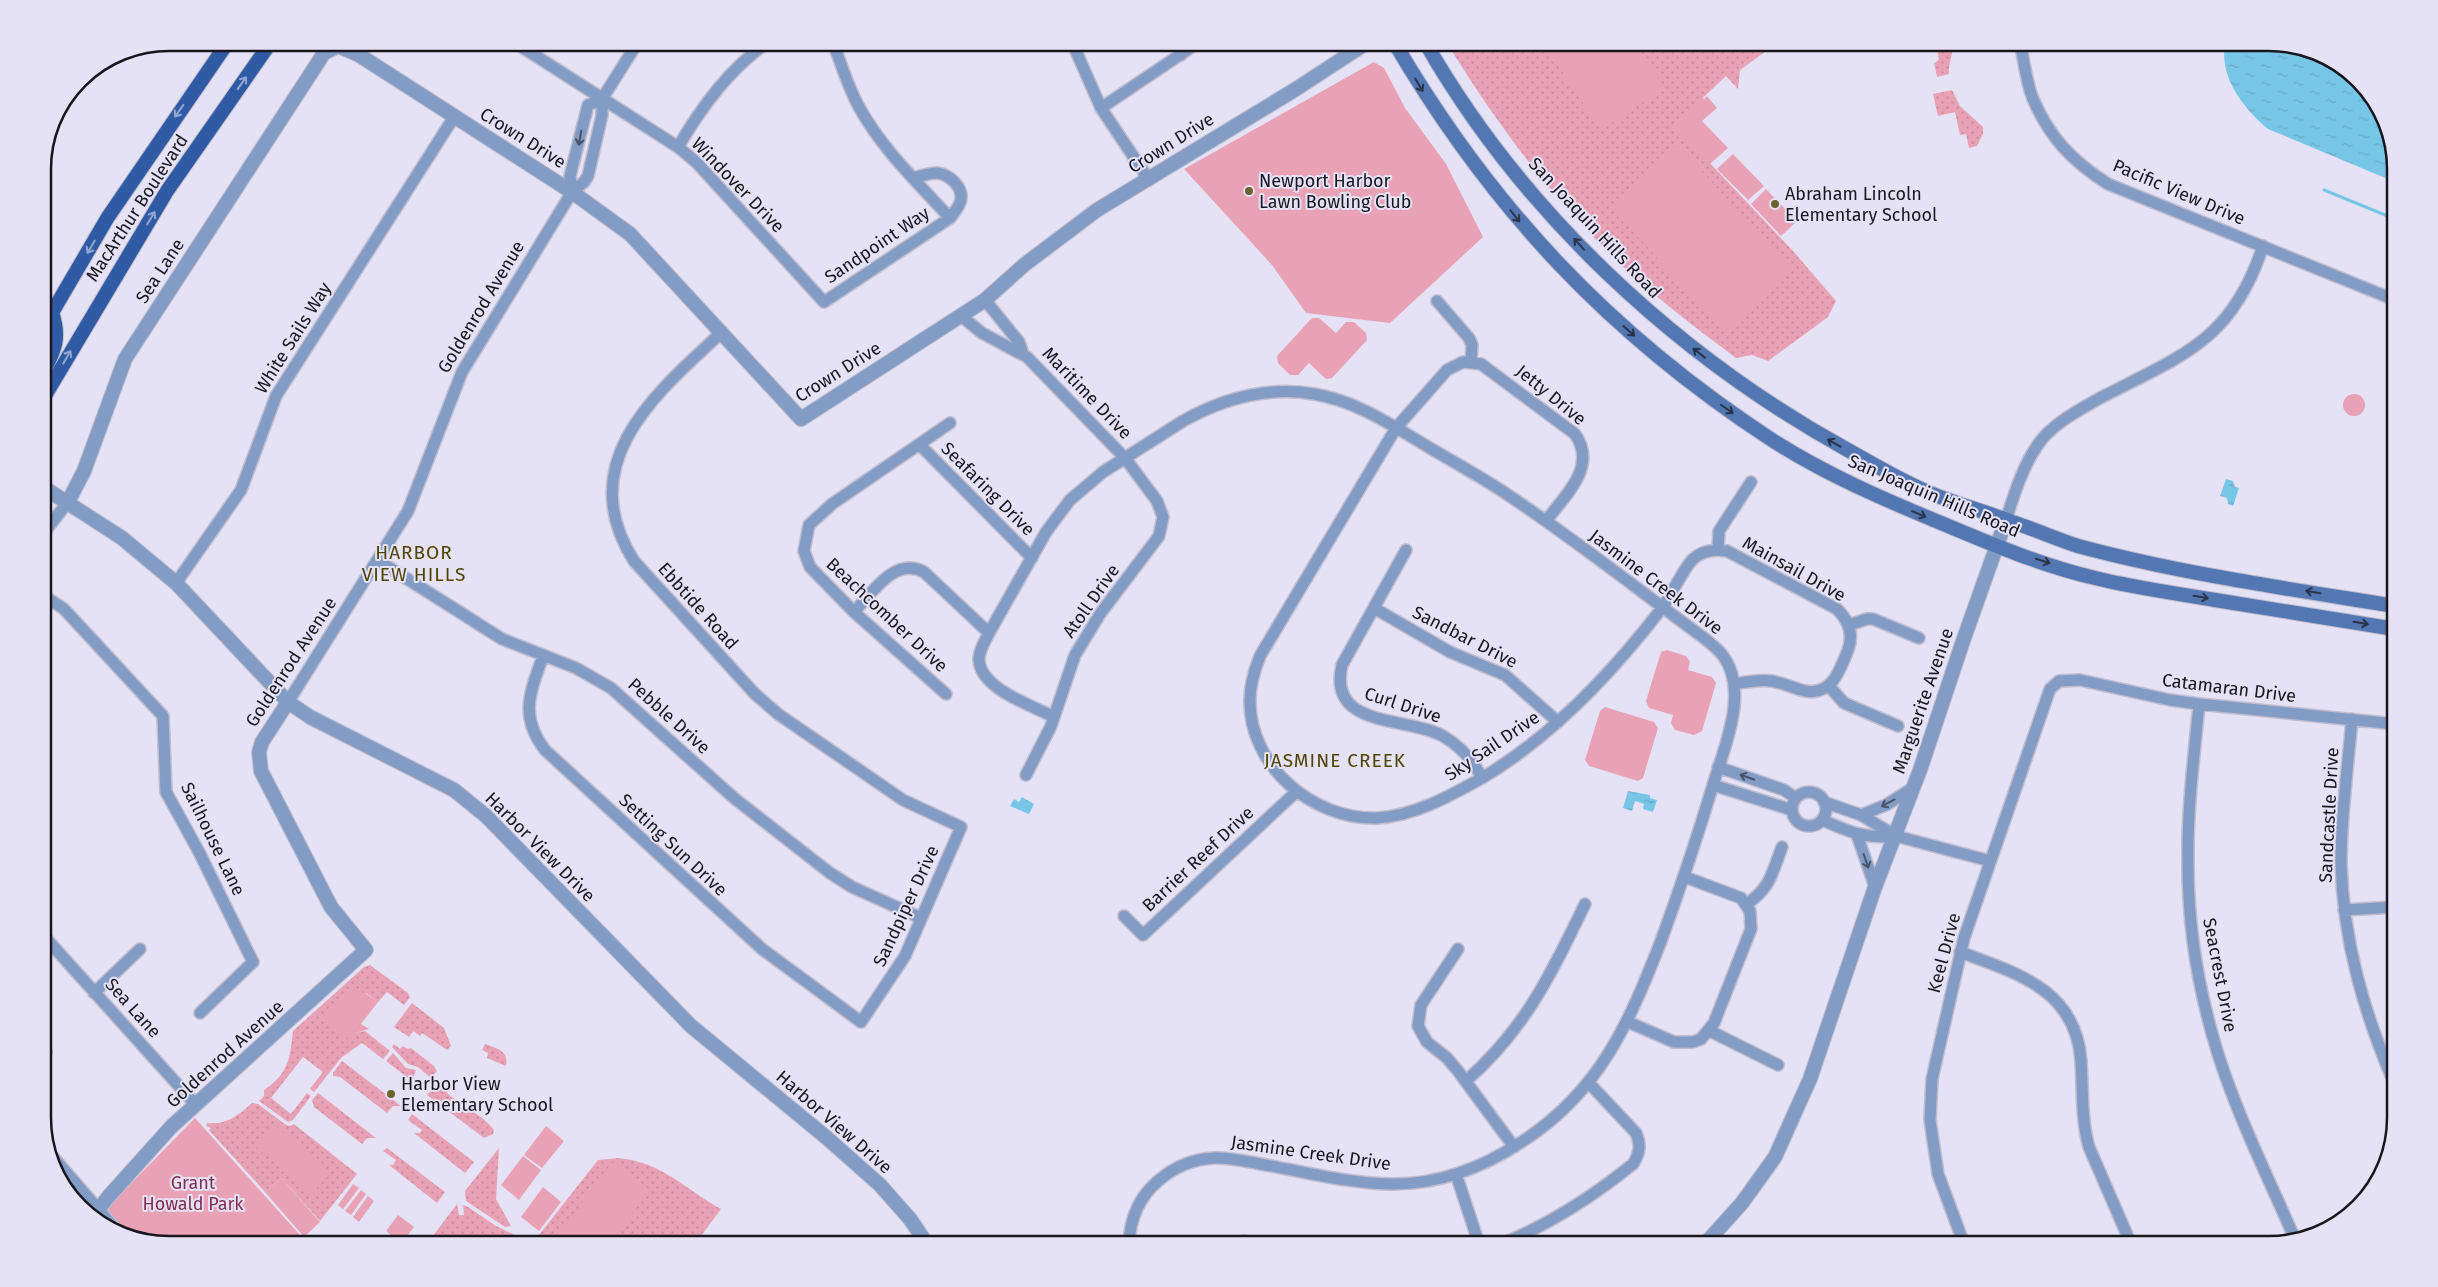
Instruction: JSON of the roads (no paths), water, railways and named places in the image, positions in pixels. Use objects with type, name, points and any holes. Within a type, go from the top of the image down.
[{"type":"main road","name":"MacArthur Boulevard","points":[[52,312],[108,217],[222,51]]},
{"type":"main road","name":"MacArthur Boulevard","points":[[52,384],[167,191],[265,51]]},
{"type":"main road","name":"San Joaquin Hills Road","points":[[1399,51],[1426,96],[1472,162],[1529,234],[1596,303],[1673,370],[1774,441],[1874,495],[1996,546],[2094,578],[2386,628]]},
{"type":"main road","name":"San Joaquin Hills Road","points":[[1430,51],[1463,106],[1530,190],[1591,257],[1647,312],[1728,376],[1809,429],[1873,464],[1934,494],[2075,545],[2142,561],[2248,582],[2386,605]]},
{"type":"main road","points":[[52,312],[57,329],[57,340],[52,351]]},
{"type":"street","name":"Sea Lane","points":[[52,522],[68,502],[84,471],[125,359],[324,54],[329,51]]},
{"type":"street","name":"Crown Drive","points":[[350,51],[359,55],[572,192],[630,234],[801,419],[985,300],[1024,265],[1097,210],[1354,51]]},
{"type":"street","name":"Windover Drive","points":[[530,51],[678,147],[697,164],[824,302]]},
{"type":"street","name":"Goldenrod Avenue","points":[[98,1211],[139,1161],[196,1105],[366,950],[331,907],[261,771],[258,752],[262,742],[379,561],[408,511],[462,372],[572,192],[588,176],[602,115],[602,99],[632,51]]},
{"type":"street","points":[[678,147],[695,118],[716,92],[739,67],[758,51]]},
{"type":"street","points":[[837,51],[858,106],[887,149],[913,178],[950,218],[960,203],[961,195],[956,183],[946,175],[935,173],[913,178]]},
{"type":"street","points":[[1076,51],[1102,108],[1148,180]]},
{"type":"street","points":[[1179,51],[1181,55]]},
{"type":"street","points":[[1102,108],[1187,51]]},
{"type":"street","name":"Pacific View Drive","points":[[2022,51],[2032,98],[2056,140],[2082,167],[2108,184],[2386,296]]},
{"type":"street","name":"Goldenrod Avenue","points":[[572,192],[570,176],[588,105],[602,99]]},
{"type":"street","name":"White Sails Way","points":[[176,583],[241,490],[276,396],[454,117]]},
{"type":"street","name":"Sandpoint Way","points":[[824,302],[950,218]]},
{"type":"street","name":"Marguerite Avenue","points":[[1713,1236],[1742,1203],[1776,1158],[1810,1079],[1875,887],[1896,836],[1996,546],[2023,473],[2037,444],[2071,415],[2188,352],[2212,334],[2241,299],[2256,268],[2263,246]]},
{"type":"street","name":"Maritime Drive","points":[[985,300],[1019,342],[1024,354]]},
{"type":"street","points":[[1396,428],[1447,370],[1456,364],[1471,362],[1472,345],[1470,338],[1437,301]]},
{"type":"street","name":"Maritime Drive","points":[[961,316],[982,333],[1024,354],[1125,458]]},
{"type":"street","points":[[982,333],[999,319]]},
{"type":"street","name":"Ebbtide Road","points":[[722,332],[658,393],[623,444],[616,460],[612,495],[613,512],[624,546],[641,570],[754,694],[778,714],[903,800],[961,827]]},
{"type":"street","name":"Jetty Drive","points":[[1471,362],[1489,368],[1575,434],[1581,443],[1584,451],[1582,468],[1546,521]]},
{"type":"street","name":"Jasmine Creek Drive","points":[[1054,717],[993,685],[986,678],[979,658],[981,648],[989,633],[1057,516],[1084,486],[1200,411],[1228,400],[1256,393],[1296,392],[1332,398],[1353,404],[1511,496],[1720,651],[1734,684],[1734,711],[1685,877],[1628,1022],[1610,1053],[1588,1082],[1552,1119],[1514,1147],[1480,1165],[1456,1174],[1414,1183],[1383,1183],[1228,1158],[1196,1160],[1166,1174],[1144,1197],[1132,1222],[1130,1236]]},
{"type":"street","name":"Beachcomber Drive","points":[[946,694],[854,612],[810,567],[804,550],[809,525],[832,504],[950,423]]},
{"type":"street","name":"Sky Sail Drive","points":[[1396,428],[1260,656],[1253,673],[1250,701],[1256,734],[1270,763],[1296,791],[1331,810],[1364,818],[1377,818],[1397,816],[1416,810],[1482,778],[1521,752],[1558,722],[1592,689],[1663,607]]},
{"type":"street","name":"Seafaring Drive","points":[[920,445],[1032,558]]},
{"type":"street","name":"Atoll Drive","points":[[1026,775],[1054,717],[1066,677],[1086,634],[1159,536],[1163,527],[1160,507],[1125,458]]},
{"type":"street","name":"Mainsail Drive","points":[[1718,549],[1719,531],[1751,482]]},
{"type":"street","name":"Harbor View Drive","points":[[52,492],[122,538],[176,583],[288,702],[310,717],[454,790],[486,816],[692,1026],[827,1138],[880,1185],[910,1219],[922,1236]]},
{"type":"street","name":"Mainsail Drive","points":[[1663,607],[1693,560],[1700,554],[1718,549],[1727,551],[1837,609],[1849,625],[1850,644],[1840,672],[1829,686]]},
{"type":"street","name":"Curl Drive","points":[[1406,550],[1342,665],[1340,684],[1348,703],[1356,711],[1367,716],[1430,731],[1443,736],[1469,758],[1482,778]]},
{"type":"street","name":"Pebble Drive","points":[[379,561],[502,639],[594,677],[628,700],[734,798],[830,873],[852,887],[921,918]]},
{"type":"street","points":[[854,612],[894,572],[911,568],[924,572],[989,633]]},
{"type":"street","name":"Sailhouse Lane","points":[[52,600],[64,609],[163,716],[166,792],[199,852],[254,962],[200,1013]]},
{"type":"street","name":"Sandbar Drive","points":[[1374,608],[1450,652],[1506,675],[1558,722]]},
{"type":"street","name":"Mainsail Drive","points":[[1849,625],[1873,619],[1919,638]]},
{"type":"street","name":"Setting Sun Drive","points":[[543,656],[530,693],[528,706],[533,731],[545,750],[762,949],[861,1022]]},
{"type":"street","name":"Catamaran Drive","points":[[2059,681],[2080,680],[2170,700],[2199,704],[2387,723]]},
{"type":"street","points":[[1734,684],[1770,681],[1810,691],[1829,686],[1844,703],[1898,726]]},
{"type":"street","name":"Keel Drive","points":[[1961,1236],[1938,1174],[1932,1147],[1930,1113],[1932,1078],[1960,952],[2044,701],[2050,689],[2059,681]]},
{"type":"street","name":"Seacrest Drive","points":[[2199,704],[2190,799],[2188,863],[2191,920],[2197,968],[2209,1023],[2229,1084],[2292,1233]]},
{"type":"street","name":"Sandcastle Drive","points":[[2352,719],[2342,837],[2344,910],[2352,959],[2364,1007],[2387,1063]]},
{"type":"street","points":[[1718,767],[1784,790],[1796,798]]},
{"type":"street","points":[[1713,785],[1792,810]]},
{"type":"street","points":[[1861,815],[1886,805],[1913,788]]},
{"type":"street","name":"Barrier Reef Drive","points":[[1124,916],[1142,935],[1296,791]]},
{"type":"street","points":[[1811,792],[1821,797],[1824,802],[1826,812],[1822,820],[1817,824],[1806,826],[1796,821],[1792,810],[1796,798],[1800,794],[1811,792]]},
{"type":"street","points":[[1824,802],[1861,815],[1896,836],[1990,861]]},
{"type":"street","points":[[1822,820],[1857,835],[1875,838],[1896,836]]},
{"type":"street","name":"Sandpiper Drive","points":[[861,1022],[893,977],[961,827]]},
{"type":"street","points":[[1857,835],[1875,887]]},
{"type":"street","points":[[1747,904],[1768,885],[1782,847]]},
{"type":"street","points":[[1628,1022],[1683,1044],[1701,1038],[1710,1031],[1751,930],[1752,920],[1747,904],[1733,893],[1685,877]]},
{"type":"street","points":[[1466,1081],[1507,1040],[1530,1010],[1550,975],[1585,904]]},
{"type":"street","points":[[2344,910],[2387,908]]},
{"type":"street","name":"Sea Lane","points":[[52,945],[196,1105]]},
{"type":"street","points":[[94,993],[140,949]]},
{"type":"street","points":[[1458,949],[1421,1005],[1418,1026],[1427,1042],[1447,1058],[1466,1081],[1514,1147]]},
{"type":"street","points":[[1960,952],[2032,981],[2045,990],[2066,1014],[2073,1028],[2081,1059],[2084,1132],[2089,1148],[2128,1236]]},
{"type":"street","points":[[1710,1031],[1778,1065]]},
{"type":"street","points":[[1520,1236],[1541,1227],[1579,1205],[1633,1164],[1638,1157],[1639,1141],[1636,1133],[1588,1082]]},
{"type":"street","points":[[63,1169],[93,1207]]},
{"type":"street","points":[[1456,1174],[1476,1236]]},
{"type":"water","points":[[2224,51],[2268,51],[2291,54],[2321,63],[2334,71],[2357,92],[2375,117],[2384,147],[2386,178],[2268,129],[2242,102],[2235,91],[2229,80]]},
{"type":"water","points":[[2226,479],[2233,481],[2235,487],[2239,488],[2233,506],[2228,504],[2227,498],[2220,496]]},
{"type":"water","points":[[1628,791],[1650,795],[1650,798],[1657,800],[1653,812],[1643,809],[1644,804],[1635,801],[1632,811],[1623,808]]},
{"type":"water","points":[[1022,797],[1034,804],[1029,814],[1010,806],[1014,799],[1019,802]]},
{"type":"waterway","points":[[2324,190],[2386,215]]},
{"type":"place","name":"Newport Harbor Lawn Bowling Club","points":[[1249,191]]},
{"type":"place","name":"Abraham Lincoln Elementary School","points":[[1775,204]]},
{"type":"place","name":"Harbor View Elementary School","points":[[391,1094]]},
{"type":"district","name":"HARBOR VIEW HILLS","points":[[414,563]]},
{"type":"district","name":"JASMINE CREEK","points":[[1335,760]]},
{"type":"park label","name":"Grant Howald Park","points":[[193,1193]]}]
